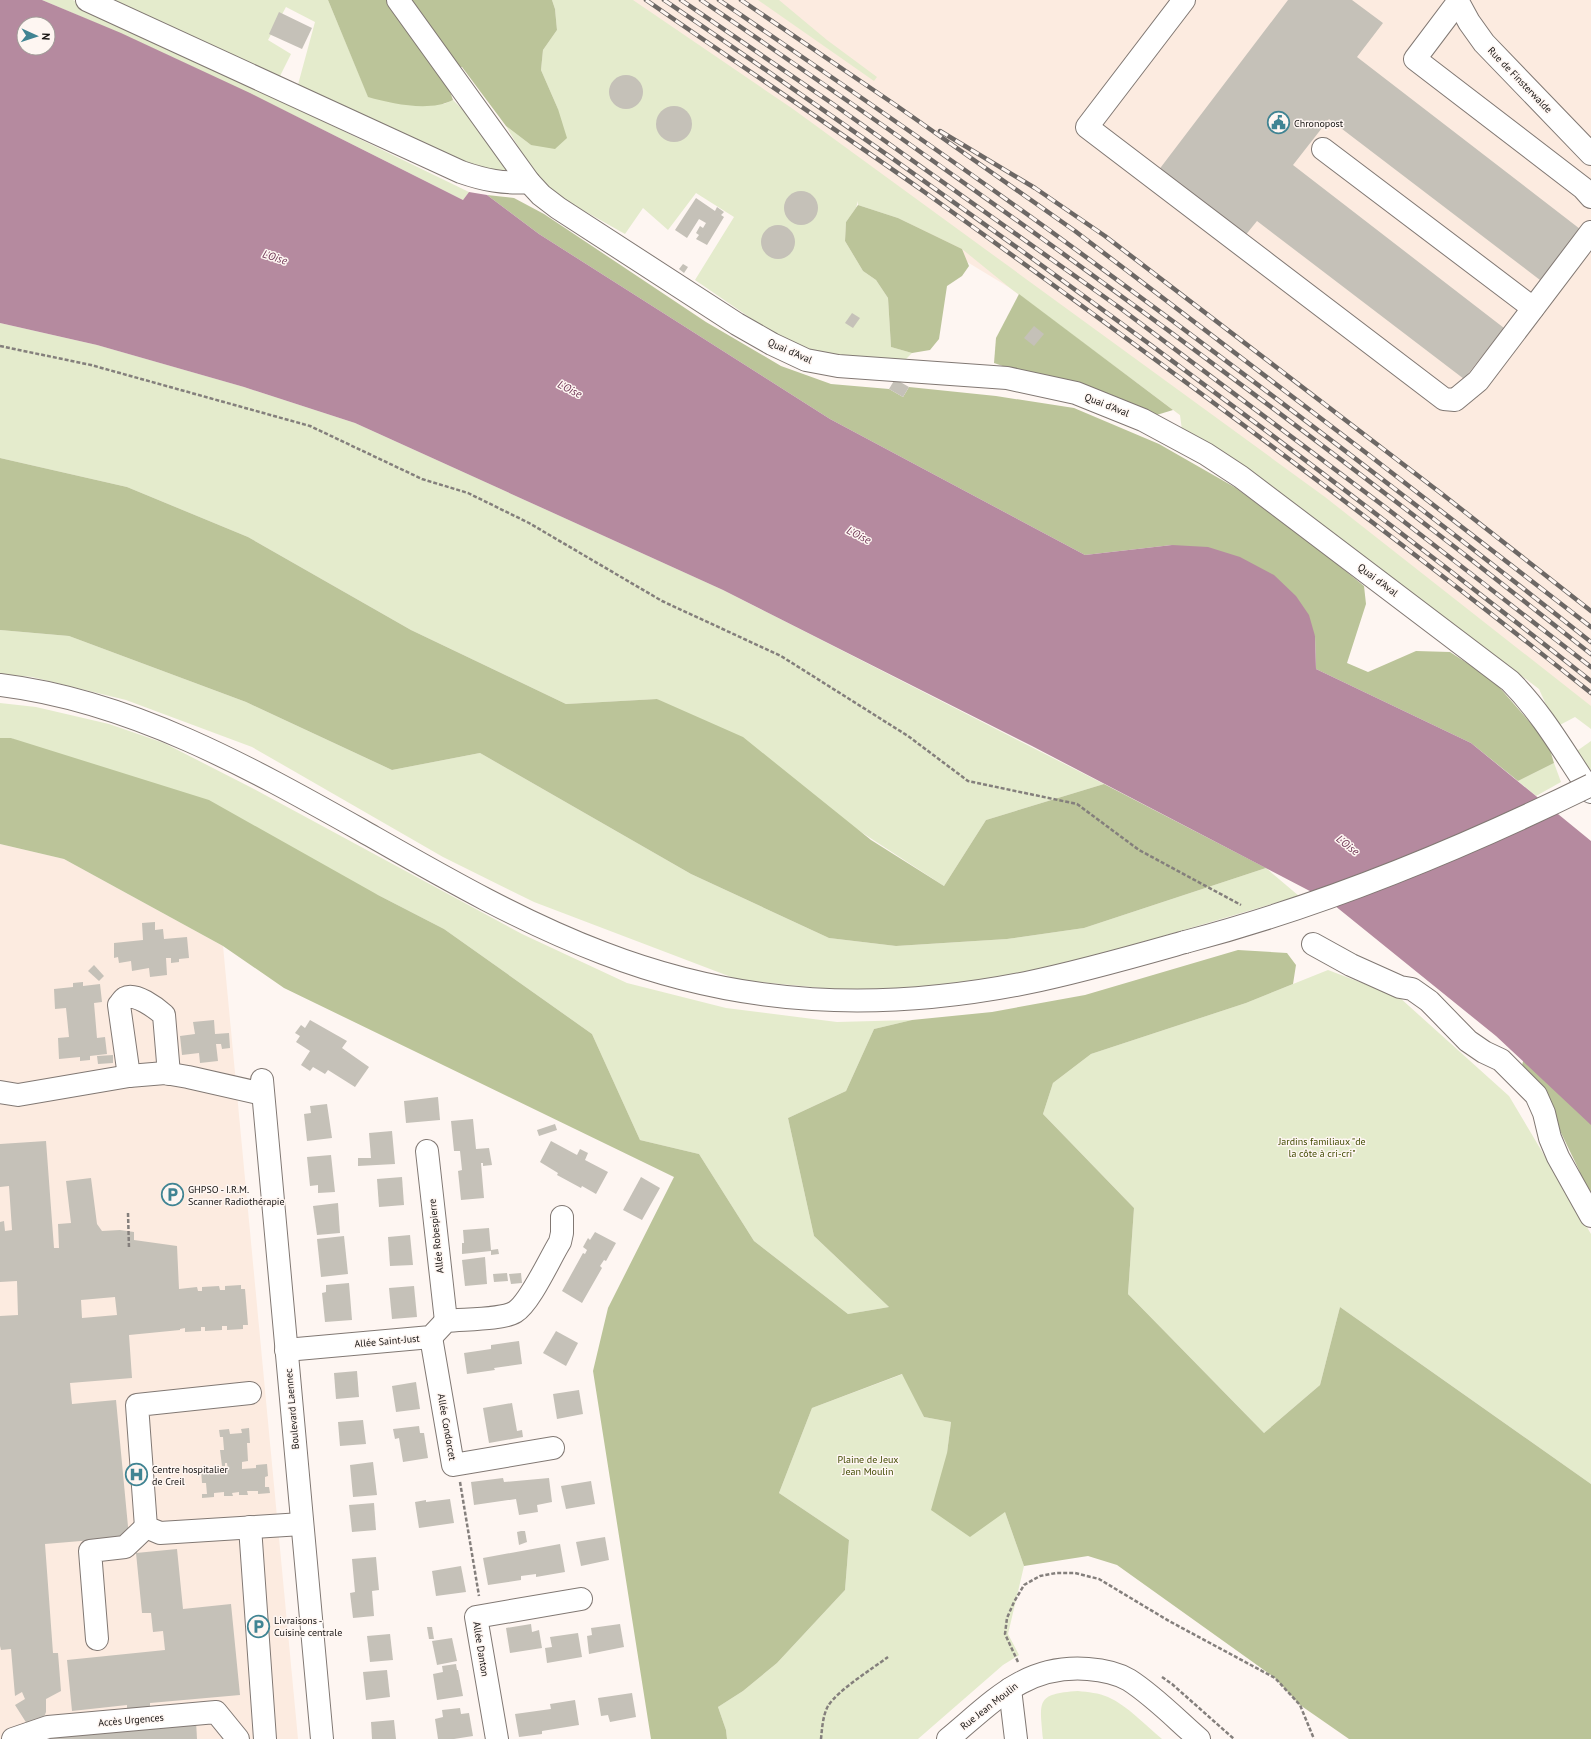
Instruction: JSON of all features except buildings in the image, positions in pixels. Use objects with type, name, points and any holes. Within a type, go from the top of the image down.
[{"type":"street","points":[[87,0],[461,172],[498,182],[532,185]]},
{"type":"street","name":"Quai d'Aval","points":[[398,0],[532,185],[558,208],[724,316],[772,344],[806,360],[838,366],[992,376],[1047,386],[1076,393],[1130,414],[1206,454],[1247,482],[1510,681],[1528,700],[1547,724],[1591,792]]},
{"type":"street","points":[[1184,0],[1087,127],[1444,399],[1455,400],[1478,381],[1591,232]]},
{"type":"street","points":[[1458,1],[1415,59],[1583,188],[1591,197]]},
{"type":"street","name":"Rue de Finsterwalde","points":[[1458,1],[1469,22],[1484,42],[1591,154]]},
{"type":"street","points":[[1323,149],[1534,308]]},
{"type":"street","points":[[0,686],[33,690],[76,700],[133,718],[182,738],[272,781],[460,886],[530,921],[620,960],[704,985],[744,992],[809,1000],[858,1002],[924,998],[969,993],[1027,983],[1082,970],[1185,942],[1293,910],[1369,882],[1444,852],[1591,785]]},
{"type":"street","points":[[1313,944],[1351,965],[1400,987],[1412,989],[1429,1001],[1468,1041],[1484,1052],[1501,1060],[1536,1095],[1544,1113],[1550,1138],[1558,1157],[1591,1216]]},
{"type":"street","points":[[0,1090],[18,1095],[129,1076],[169,1074],[164,1015],[153,1006],[131,996],[124,998],[119,1005],[129,1076]]},
{"type":"street","name":"Boulevard Laennec","points":[[169,1074],[233,1086],[263,1087],[302,1524],[316,1738]]},
{"type":"street","name":"Allée Robespierre","points":[[427,1151],[446,1321]]},
{"type":"street","points":[[446,1321],[500,1316],[515,1312],[521,1307],[560,1242],[562,1233],[562,1217]]},
{"type":"street","name":"Allée Saint-Just","points":[[286,1350],[431,1337],[446,1321]]},
{"type":"street","name":"Allée Condorcet","points":[[431,1337],[453,1465],[553,1448]]},
{"type":"street","points":[[146,1528],[137,1405],[250,1393]]},
{"type":"street","points":[[146,1528],[160,1533],[302,1524]]},
{"type":"street","points":[[250,1527],[265,1739]]},
{"type":"street","points":[[97,1639],[90,1551],[125,1547],[146,1528]]},
{"type":"street","name":"Allée Danton","points":[[497,1739],[476,1617],[581,1599]]},
{"type":"street","name":"Rue Jean Moulin","points":[[948,1739],[1019,1683],[1045,1672],[1069,1668],[1095,1669],[1117,1674],[1145,1692],[1199,1739]]},
{"type":"street","points":[[1016,1739],[1019,1683]]},
{"type":"street","name":"Accès Urgences","points":[[13,1739],[48,1727],[216,1712],[238,1739]]},
{"type":"path","points":[[0,346],[91,365],[310,426],[422,479],[468,493],[529,523],[662,601],[781,656],[908,736],[968,781],[1077,804],[1139,850],[1244,906]]},
{"type":"path","points":[[128,1213],[129,1249]]},
{"type":"path","points":[[457,1464],[482,1616]]},
{"type":"path","points":[[1019,1683],[1017,1660],[1005,1634],[1008,1618],[1014,1602],[1024,1585],[1040,1576],[1056,1573],[1075,1573],[1099,1579],[1169,1621],[1275,1678],[1300,1705],[1314,1739]]},
{"type":"path","points":[[821,1739],[822,1725],[828,1706],[836,1696],[888,1657]]},
{"type":"shaded area","points":[[584,0],[1591,0],[1591,728],[1353,549],[1146,389],[1010,288],[954,254]]},
{"type":"shaded area","name":"Centre hospitalier de Creil","points":[[0,844],[64,859],[223,946],[298,1739],[0,1739]]},
{"type":"green space","points":[[42,0],[73,0],[469,192],[463,200],[202,71]]},
{"type":"green space","points":[[109,0],[328,0],[368,96],[444,104],[453,100],[471,118],[510,173],[496,176],[296,92],[315,22],[286,7],[268,40],[291,54],[278,80]]},
{"type":"green space","points":[[328,0],[552,0],[555,9],[557,30],[543,50],[541,70],[558,109],[567,138],[555,149],[531,145],[506,126],[462,67],[453,66],[445,77],[453,100],[444,104],[434,106],[411,106],[368,97]]},
{"type":"green space","points":[[552,0],[633,0],[793,109],[1325,497],[1591,706],[1591,729],[1575,717],[1556,727],[1539,689],[1307,513],[1246,470],[1182,430],[1180,415],[1010,288],[962,249],[898,218],[858,205],[858,201],[856,208],[846,222],[845,241],[863,271],[876,280],[888,298],[891,347],[912,353],[903,362],[855,363],[811,351],[781,339],[695,280],[734,217],[696,193],[668,230],[643,208],[625,234],[542,187],[506,126],[531,145],[558,109],[541,70],[543,50],[557,30],[555,9]]},
{"type":"green space","points":[[758,0],[779,0],[827,40],[877,77],[874,81]]},
{"type":"green space","points":[[487,195],[514,198],[544,214],[706,322],[781,366],[831,384],[889,389],[903,397],[909,387],[996,396],[1074,408],[1159,444],[1236,488],[1326,555],[1364,586],[1366,604],[1347,663],[1368,672],[1416,651],[1450,652],[1493,680],[1548,743],[1554,763],[1518,781],[1471,743],[1316,669],[1315,636],[1172,545],[1085,555],[830,419],[539,234]]},
{"type":"green space","points":[[858,205],[898,218],[962,249],[969,266],[962,276],[947,286],[939,339],[930,350],[912,353],[891,347],[888,298],[876,280],[863,271],[845,241],[846,222]]},
{"type":"green space","points":[[1019,294],[1173,410],[1150,417],[994,363],[996,338]]},
{"type":"green space","points":[[0,323],[97,345],[244,387],[355,423],[723,590],[1104,784],[986,820],[944,886],[657,699],[566,704],[411,630],[248,537],[127,487],[0,458]]},
{"type":"green space","points":[[0,458],[127,487],[248,537],[411,630],[566,704],[657,699],[743,737],[871,840],[944,886],[986,820],[1104,784],[1266,868],[1084,928],[1007,939],[896,946],[829,938],[691,874],[480,753],[392,770],[246,702],[69,636],[0,630]]},
{"type":"green space","points":[[0,630],[69,636],[246,702],[392,770],[480,753],[691,874],[829,938],[896,946],[1007,939],[1084,928],[1266,868],[1299,896],[1082,960],[986,981],[882,990],[832,989],[739,980],[534,902],[443,857],[252,747],[126,700],[32,677],[0,674]]},
{"type":"green space","points":[[0,703],[36,707],[109,724],[164,743],[254,789],[522,934],[627,983],[726,1008],[837,1022],[912,1020],[874,1029],[846,1091],[788,1118],[814,1236],[889,1307],[848,1314],[754,1241],[699,1154],[640,1140],[592,1034],[444,929],[378,895],[11,738],[0,738]]},
{"type":"green space","points":[[0,738],[11,738],[209,800],[378,895],[444,929],[592,1034],[640,1140],[699,1154],[754,1241],[848,1314],[889,1307],[814,1236],[788,1118],[846,1091],[874,1029],[912,1020],[992,1012],[1085,995],[1238,950],[1287,953],[1296,965],[1293,984],[1246,1003],[1091,1054],[1053,1083],[1043,1114],[1134,1208],[1128,1294],[1264,1433],[1320,1385],[1340,1307],[1591,1484],[1591,1739],[1349,1739],[1300,1705],[1275,1678],[1117,1565],[1088,1556],[1024,1566],[1005,1512],[970,1537],[931,1510],[947,1453],[951,1422],[924,1417],[902,1374],[812,1408],[779,1493],[849,1540],[845,1590],[777,1663],[743,1691],[718,1707],[726,1730],[727,1739],[651,1739],[593,1371],[608,1308],[674,1177],[284,988],[223,946],[64,859],[0,844]]},
{"type":"green space","points":[[1591,741],[1591,770],[1586,772],[1574,753]]},
{"type":"green space","points":[[1554,763],[1561,782],[1536,796],[1518,781]]},
{"type":"green space","name":"Jardins familiaux \"de la côte à cri-cri\"","points":[[1328,970],[1399,997],[1509,1096],[1591,1234],[1591,1484],[1340,1307],[1320,1385],[1264,1433],[1128,1294],[1134,1208],[1043,1114],[1053,1083],[1091,1054],[1246,1003]]},
{"type":"green space","points":[[1524,1057],[1591,1111],[1591,1207],[1579,1170],[1550,1110],[1521,1070]]},
{"type":"green space","name":"Plaine de Jeux Jean Moulin","points":[[903,1374],[924,1417],[951,1422],[947,1453],[1005,1512],[1024,1566],[1008,1634],[1019,1655],[1003,1665],[918,1739],[727,1739],[726,1730],[718,1707],[743,1691],[777,1663],[845,1590],[849,1540],[779,1493],[812,1408]]},
{"type":"green space","points":[[1078,1691],[1108,1697],[1122,1705],[1162,1739],[1043,1739],[1041,1708],[1043,1702],[1047,1697],[1054,1694]]},
{"type":"water","name":"L'Oise","points":[[0,0],[42,0],[121,33],[250,93],[463,200],[469,192],[487,195],[539,234],[830,419],[1085,555],[1172,545],[1208,547],[1240,557],[1274,575],[1296,596],[1309,615],[1315,636],[1316,669],[1471,743],[1591,841],[1591,1125],[1496,1036],[1329,901],[1032,746],[723,590],[355,423],[244,387],[97,345],[0,323]]},
{"type":"railway","points":[[646,0],[923,191],[1092,313],[1344,500],[1591,693]]},
{"type":"railway","points":[[664,0],[900,164],[1134,332],[1478,592],[1591,681]]},
{"type":"railway","points":[[681,0],[833,104],[1120,308],[1385,507],[1591,667]]},
{"type":"railway","points":[[701,0],[928,157],[1152,319],[1373,484],[1591,654]]},
{"type":"railway","points":[[719,0],[842,84],[1045,227],[1252,380],[1591,642]]},
{"type":"railway","points":[[741,0],[897,106],[1075,231],[1365,452],[1591,627]]},
{"type":"railway","points":[[940,131],[1035,188],[1105,236],[1442,494],[1591,611]]},
{"type":"place","name":"Chronopost","points":[[1278,123]]},
{"type":"place","name":"GHPSO - I.R.M. Scanner Radiothérapie","points":[[173,1195]]},
{"type":"place","name":"Centre hospitalier de Creil","points":[[137,1475]]},
{"type":"place","name":"Livraisons - Cuisine centrale","points":[[258,1626]]}]
